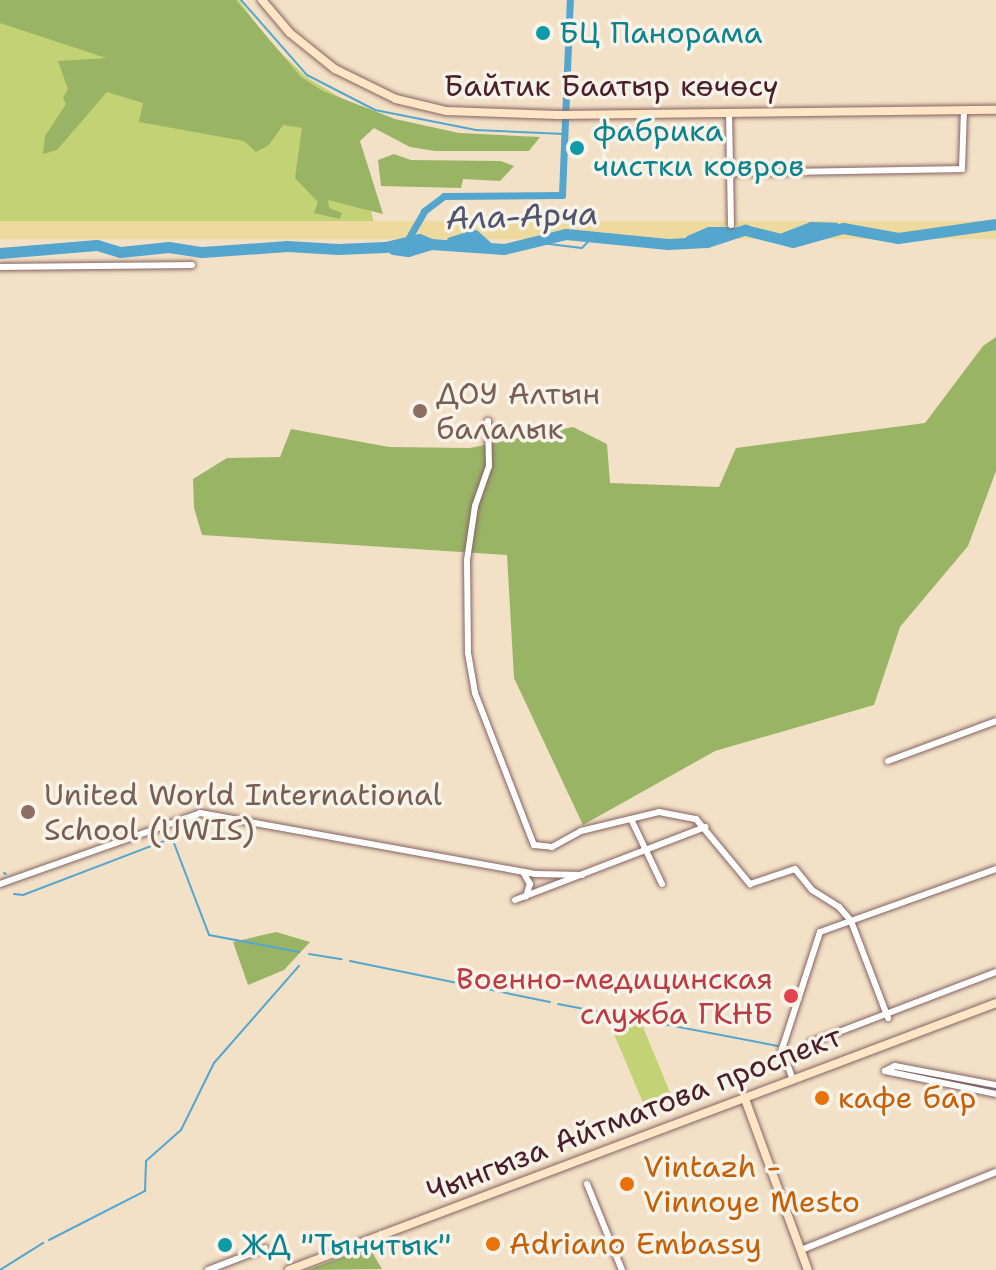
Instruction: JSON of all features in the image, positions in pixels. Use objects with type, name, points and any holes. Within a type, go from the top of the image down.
[{"type":"main road","name":"Байтик Баатыр көчөсү","points":[[262,0],[321,59],[396,99],[460,113],[570,115],[996,110]]},
{"type":"main road","name":"Чынгыза Айтматова проспект","points":[[289,1270],[996,1003]]},
{"type":"main road","points":[[745,1099],[808,1270]]},
{"type":"street","points":[[730,173],[962,169],[964,110]]},
{"type":"street","points":[[729,112],[731,225]]},
{"type":"street","points":[[0,267],[192,265]]},
{"type":"street","points":[[488,421],[489,466],[475,506],[467,560],[468,653],[475,693],[534,845],[552,847],[581,831],[669,812],[705,827],[750,884],[795,869],[851,921],[888,1016]]},
{"type":"street","points":[[888,761],[996,721]]},
{"type":"street","points":[[0,884],[200,813],[523,872],[582,875]]},
{"type":"street","points":[[631,819],[662,884]]},
{"type":"street","points":[[515,900],[705,827]]},
{"type":"street","points":[[793,1080],[782,1049],[820,932],[996,869]]},
{"type":"street","points":[[523,872],[530,884],[526,896]]},
{"type":"street","points":[[810,1043],[888,1016],[996,972]]},
{"type":"street","points":[[996,1085],[888,1069],[996,1094]]},
{"type":"street","points":[[801,1250],[996,1172]]},
{"type":"street","points":[[587,1184],[622,1270]]},
{"type":"street","points":[[208,1270],[265,1248]]},
{"type":"green space","points":[[0,0],[239,0],[268,40],[306,77],[348,102],[374,224],[0,237]]},
{"type":"green space","points":[[0,0],[236,0],[301,77],[323,91],[395,119],[459,133],[540,137],[529,151],[435,151],[410,147],[374,128],[360,141],[383,214],[328,200],[329,208],[342,213],[340,219],[314,213],[318,202],[295,178],[302,128],[283,125],[269,145],[256,152],[244,141],[139,122],[143,103],[107,92],[57,150],[43,154],[45,136],[66,104],[63,98],[68,89],[58,61],[106,58],[0,23]]},
{"type":"green space","points":[[394,154],[411,160],[501,161],[514,166],[500,181],[463,179],[461,188],[381,186],[378,160]]},
{"type":"green space","points":[[996,337],[996,471],[968,546],[900,627],[874,705],[715,751],[583,825],[514,678],[507,555],[202,535],[194,508],[193,479],[227,458],[280,457],[291,429],[389,447],[470,448],[573,427],[607,444],[610,483],[719,487],[736,448],[925,423],[983,346]]},
{"type":"green space","points":[[276,932],[310,942],[284,970],[248,985],[233,942]]},
{"type":"green space","points":[[606,1015],[641,1022],[671,1095],[644,1105]]},
{"type":"green space","points":[[369,1247],[382,1269],[307,1270]]},
{"type":"sand","points":[[0,221],[996,221],[996,239],[0,239]]},
{"type":"waterway","points":[[241,0],[307,75],[375,110],[476,130],[564,134]]},
{"type":"waterway","points":[[407,241],[424,211],[444,196],[562,195],[570,0]]},
{"type":"waterway","name":"Ала-Арча","points":[[0,253],[97,245],[120,252],[169,247],[202,252],[287,246],[338,249],[385,247],[419,239],[431,244],[504,249],[566,234],[668,244],[707,242],[745,230],[793,242],[843,228],[898,238],[996,224]]},
{"type":"waterway","points":[[783,238],[811,227],[835,228]]},
{"type":"waterway","points":[[690,240],[709,232],[731,232]]},
{"type":"waterway","points":[[451,242],[474,235],[488,247]]},
{"type":"waterway","points":[[533,242],[582,248],[594,235]]},
{"type":"waterway","points":[[393,249],[408,251],[431,244]]},
{"type":"waterway","points":[[14,894],[23,895],[172,838],[209,935],[299,952]]},
{"type":"waterway","points":[[309,954],[342,959]]},
{"type":"waterway","points":[[350,961],[550,1002]]},
{"type":"waterway","points":[[49,1240],[145,1191],[146,1161],[181,1130],[214,1063],[299,966]]},
{"type":"waterway","points":[[558,1004],[779,1046]]},
{"type":"waterway","points":[[791,1049],[801,1051]]},
{"type":"waterway","points":[[895,1069],[996,1089]]},
{"type":"waterway","points":[[0,1270],[43,1243]]},
{"type":"place","name":"БЦ Панорама","points":[[543,33]]},
{"type":"place","name":"фабрика чистки ковров","points":[[577,148]]},
{"type":"place","name":"ДОУ Алтын балалык","points":[[420,411]]},
{"type":"place","name":"United World International School (UWIS)","points":[[28,812]]},
{"type":"place","name":"Военно-медицинская служба ГКНБ","points":[[791,996]]},
{"type":"place","name":"кафе бар","points":[[822,1098]]},
{"type":"place","name":"Vintazh - Vinnoye Mesto","points":[[627,1184]]},
{"type":"place","name":"Adriano Embassy","points":[[493,1244]]},
{"type":"place","name":"ЖД \"Тынчтык\"","points":[[225,1245]]}]
